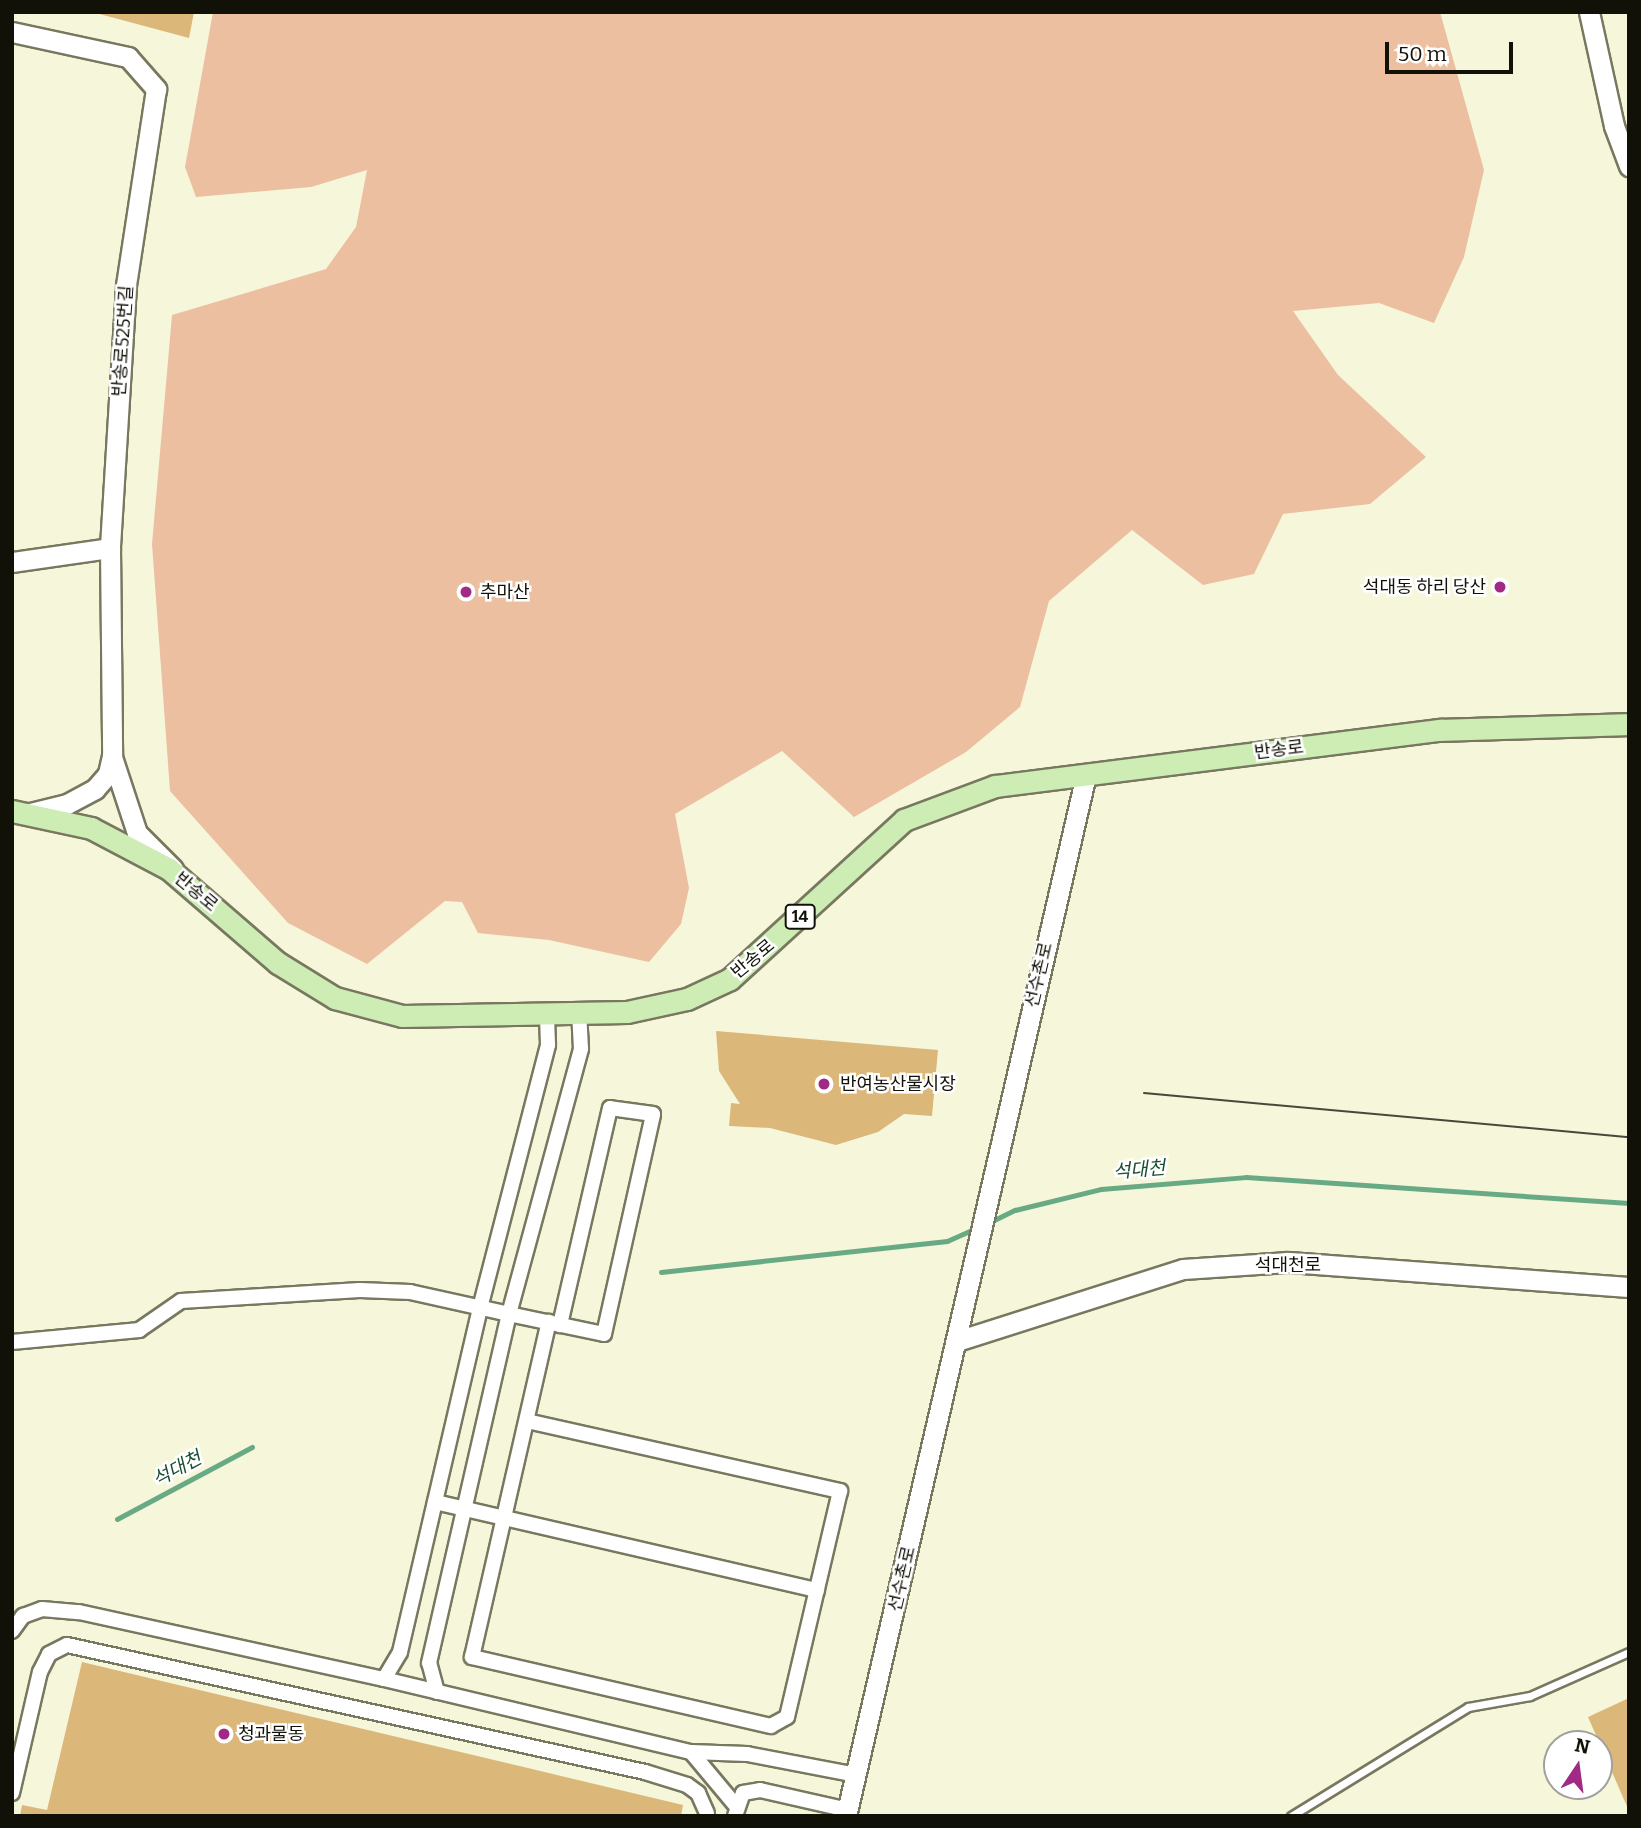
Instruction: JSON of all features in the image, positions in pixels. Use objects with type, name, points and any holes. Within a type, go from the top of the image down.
[{"type":"main road","points":[[1589,12],[1614,125],[1629,166]]},
{"type":"main road","name":"반송로525번길","points":[[12,32],[128,57],[156,89],[126,285],[110,548],[112,756]]},
{"type":"main road","points":[[12,562],[110,548]]},
{"type":"main road","name":"반송로","points":[[19,813],[91,828],[184,881],[278,963],[335,998],[401,1016],[627,1012],[687,999],[730,979],[904,820],[995,786],[1440,730],[1629,724]]},
{"type":"main road","points":[[19,813],[67,804],[95,789],[108,774],[112,756]]},
{"type":"main road","points":[[112,756],[137,833],[184,881]]},
{"type":"main road","name":"선수촌로","points":[[847,1813],[1086,775]]},
{"type":"main road","name":"석대천로","points":[[957,1341],[1183,1269],[1288,1262],[1629,1287]]},
{"type":"street","points":[[437,1692],[429,1663],[509,1314],[581,1049],[579,1012]]},
{"type":"street","points":[[384,1679],[400,1652],[480,1308],[548,1045],[547,1014]]},
{"type":"street","points":[[12,1342],[139,1329],[181,1301],[258,1293],[410,1292],[480,1308],[555,1324],[604,1334],[653,1114],[610,1108],[555,1324],[527,1421],[472,1657],[771,1726],[787,1717],[840,1492],[527,1421]]},
{"type":"street","points":[[435,1502],[817,1590]]},
{"type":"street","points":[[12,1631],[23,1616],[42,1609],[79,1612],[384,1679],[691,1752],[747,1754],[856,1775]]},
{"type":"street","points":[[12,1793],[40,1672],[49,1654],[67,1645],[93,1647],[645,1772],[687,1785],[698,1793],[707,1814]]},
{"type":"street","points":[[691,1752],[736,1812]]},
{"type":"street","points":[[707,1814],[715,1781]]},
{"type":"street","points":[[736,1812],[743,1793],[760,1790],[847,1813]]},
{"type":"lane","points":[[1291,1816],[1468,1707],[1530,1696],[1629,1652]]},
{"type":"shaded area","points":[[213,12],[1440,12],[1484,170],[1464,257],[1434,323],[1379,303],[1293,311],[1338,375],[1426,457],[1370,504],[1283,514],[1254,574],[1203,585],[1132,530],[1049,601],[1020,707],[966,752],[854,817],[782,751],[675,814],[689,888],[681,924],[649,962],[549,940],[478,933],[462,902],[445,901],[367,964],[288,923],[170,791],[152,544],[172,315],[326,269],[356,227],[367,170],[311,187],[196,197],[185,167]]},
{"type":"building","points":[[92,12],[194,12],[189,38]]},
{"type":"building","points":[[716,1031],[938,1050],[932,1116],[904,1114],[878,1132],[836,1145],[770,1128],[729,1126],[731,1103],[740,1104],[719,1071]]},
{"type":"building","name":"청과물동","points":[[82,1662],[683,1805],[681,1816],[20,1816],[22,1805],[47,1810]]},
{"type":"building","points":[[1629,1698],[1629,1811],[1613,1774],[1613,1730],[1594,1730],[1588,1717]]},
{"type":"waterway","name":"석대천","points":[[988,1223],[1015,1210],[1101,1189],[1246,1177],[1629,1203]]},
{"type":"waterway","name":"석대천","points":[[661,1272],[947,1241],[976,1228]]},
{"type":"waterway","name":"석대천","points":[[117,1519],[252,1447]]},
{"type":"tram line","points":[[1144,1093],[1629,1137]]},
{"type":"place","name":"석대동 하리 당산","points":[[1500,587]]},
{"type":"place","name":"추마산","points":[[466,592]]},
{"type":"place","name":"반여농산물시장","points":[[824,1084]]},
{"type":"place","name":"청과물동","points":[[224,1734]]}]
